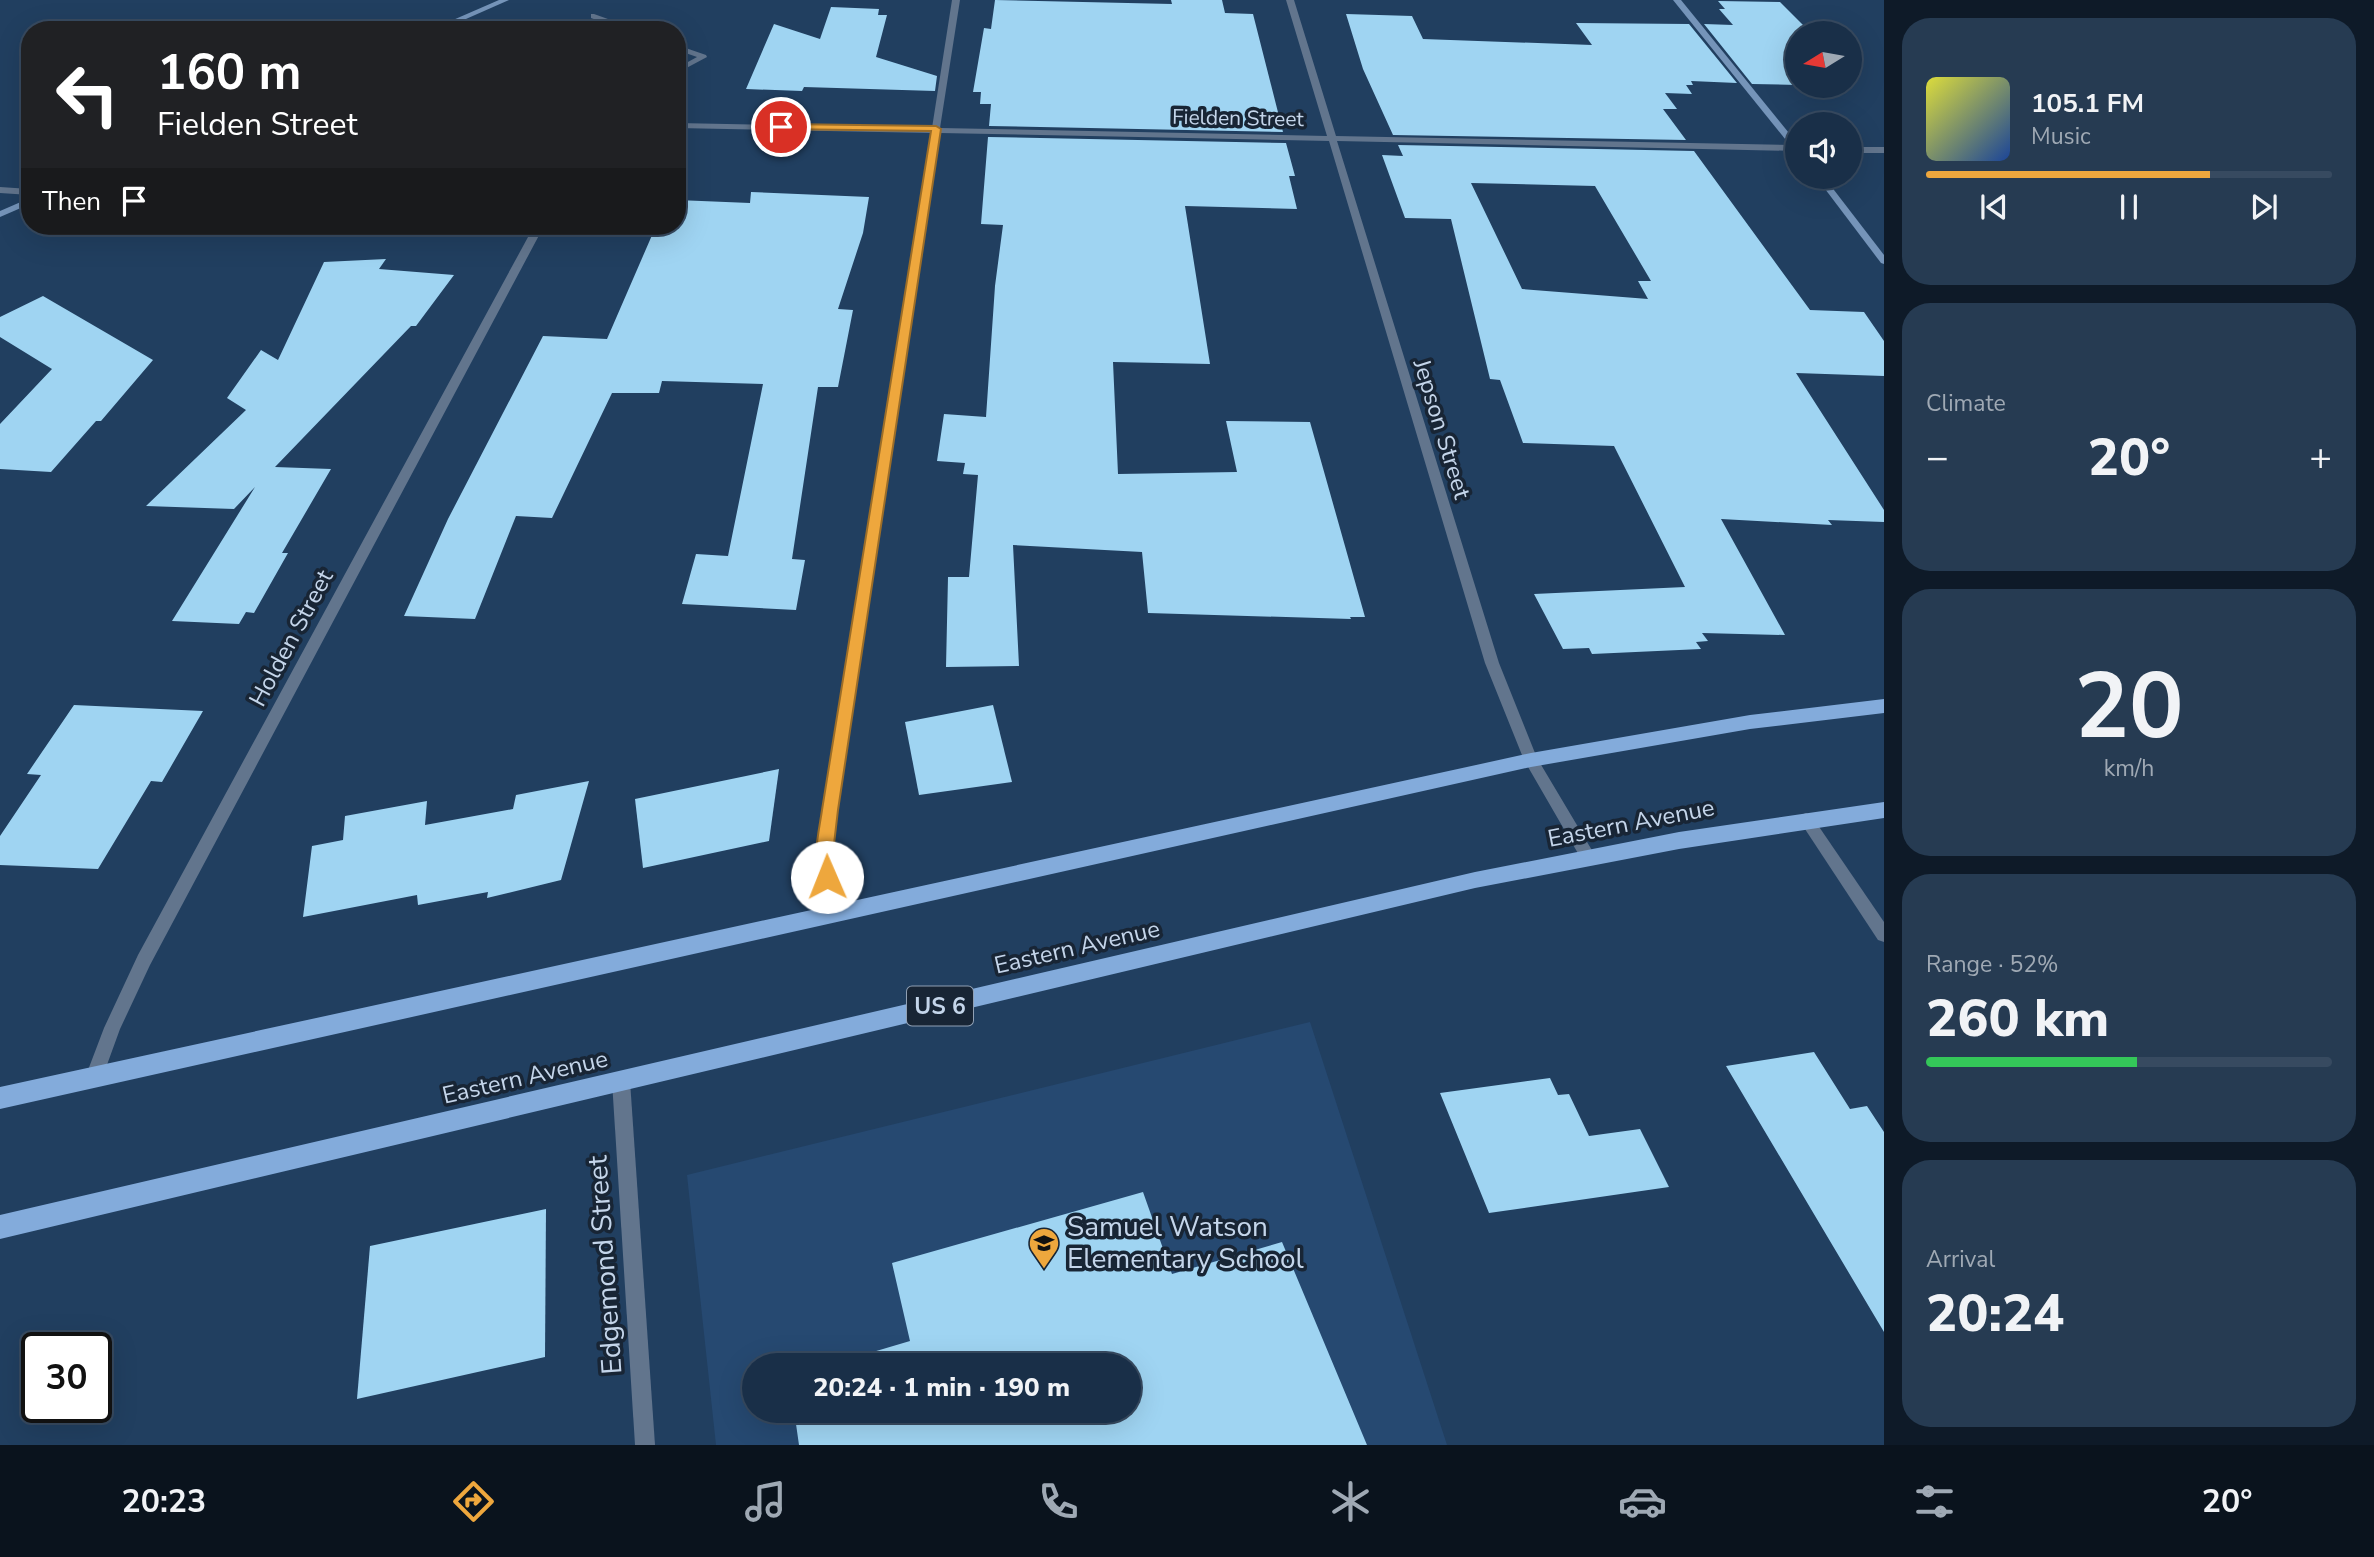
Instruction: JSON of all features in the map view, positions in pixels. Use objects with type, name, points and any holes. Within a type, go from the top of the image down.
[{"type":"main road","points":[[0,1098],[1531,760],[1738,724],[1884,706]]},
{"type":"main road","name":"Eastern Avenue","points":[[0,1227],[1411,894],[1588,856],[1806,819],[1884,810]]},
{"type":"street","points":[[455,21],[505,0]]},
{"type":"street","points":[[831,913],[826,844],[830,810],[957,0]]},
{"type":"street","name":"Jepson Street","points":[[1290,0],[1492,663],[1531,760],[1588,856]]},
{"type":"street","points":[[1676,0],[1785,133]]},
{"type":"street","points":[[594,16],[607,21]]},
{"type":"street","points":[[686,50],[703,57],[686,66]]},
{"type":"street","name":"Fielden Street","points":[[686,125],[1785,148]]},
{"type":"street","points":[[1862,149],[1884,150]]},
{"type":"street","points":[[1829,189],[1884,261]]},
{"type":"street","points":[[0,190],[21,191]]},
{"type":"street","points":[[0,214],[21,205]]},
{"type":"street","name":"Holden Street","points":[[94,1078],[112,1028],[144,960],[534,235]]},
{"type":"street","points":[[1806,819],[1884,935]]},
{"type":"street","name":"Edgemond Street","points":[[621,1081],[645,1445]]},
{"type":"shaded area","name":"Samuel Watson Elementary School","points":[[1310,1022],[1447,1445],[716,1445],[687,1175]]},
{"type":"building","points":[[995,0],[1172,4],[1171,0],[1222,0],[1225,13],[1253,14],[1283,132],[989,126],[991,104],[980,104],[981,92],[973,92],[984,28],[991,29]]},
{"type":"building","points":[[1718,1],[1780,2],[1799,21],[1785,21],[1785,85],[1752,84],[1704,24],[1733,25],[1719,9],[1725,9]]},
{"type":"building","points":[[831,7],[879,9],[878,15],[887,15],[876,57],[937,76],[935,91],[804,87],[802,91],[746,89],[774,24],[820,39]]},
{"type":"building","points":[[1346,14],[1412,16],[1423,39],[1592,45],[1576,23],[1689,24],[1737,83],[1691,81],[1693,85],[1686,85],[1692,94],[1665,93],[1677,109],[1663,109],[1686,140],[1393,135],[1363,69]]},
{"type":"building","points":[[988,137],[1286,143],[1295,176],[1289,176],[1297,209],[1185,206],[1210,364],[1113,362],[1118,474],[1237,472],[1226,421],[1310,422],[1365,617],[1350,617],[1351,619],[1148,613],[1142,552],[1013,545],[1019,666],[946,667],[948,577],[969,577],[978,475],[963,474],[965,463],[937,461],[944,414],[986,417],[995,286],[1003,225],[981,224]]},
{"type":"building","points":[[1398,145],[1694,151],[1810,310],[1864,312],[1884,341],[1884,376],[1796,373],[1884,510],[1884,522],[1828,520],[1832,525],[1721,519],[1785,635],[1702,633],[1708,641],[1696,642],[1701,649],[1592,654],[1589,648],[1563,649],[1534,594],[1685,587],[1614,446],[1523,443],[1500,380],[1490,379],[1451,219],[1405,218],[1382,155],[1403,156]],"holes":[[[1471,183],[1595,186],[1651,281],[1638,281],[1648,299],[1522,289]]]},
{"type":"building","points":[[751,192],[869,197],[863,233],[838,309],[853,310],[838,387],[818,387],[792,559],[805,560],[796,610],[682,604],[696,554],[728,556],[763,384],[662,381],[659,393],[612,393],[552,518],[516,516],[475,619],[404,616],[448,519],[543,336],[607,339],[652,235],[686,235],[686,200],[750,203]]},
{"type":"building","points":[[386,259],[379,269],[454,275],[416,326],[411,326],[275,467],[331,469],[282,553],[288,553],[254,613],[246,612],[239,624],[172,621],[255,487],[234,509],[146,506],[246,410],[227,398],[261,350],[278,360],[324,262]]},
{"type":"building","points":[[43,296],[153,360],[101,421],[96,421],[51,472],[0,469],[0,424],[52,369],[0,337],[0,317]]},
{"type":"building","points":[[74,705],[203,711],[162,782],[151,781],[98,869],[0,865],[0,836],[41,775],[27,774]]},
{"type":"building","points":[[993,705],[1012,782],[919,795],[905,722]]},
{"type":"building","points":[[779,769],[769,841],[643,868],[635,799]]},
{"type":"building","points":[[589,781],[561,880],[487,898],[488,892],[418,905],[417,895],[303,917],[312,846],[343,840],[345,816],[427,801],[425,825],[513,809],[516,795]]},
{"type":"building","points":[[1814,1052],[1850,1109],[1867,1106],[1884,1132],[1884,1332],[1726,1066]]},
{"type":"building","points":[[1550,1078],[1558,1095],[1569,1094],[1589,1136],[1640,1129],[1669,1187],[1489,1213],[1440,1093]]},
{"type":"building","points":[[1143,1192],[1172,1274],[1282,1242],[1367,1445],[799,1445],[796,1423],[1141,1423],[1141,1353],[870,1353],[910,1341],[892,1263]]},
{"type":"building","points":[[546,1209],[545,1357],[357,1399],[370,1246]]},
{"type":"place","name":"Samuel Watson Elementary School","points":[[1044,1270]]},
{"type":"route","points":[[781,127],[936,129],[830,810],[826,844],[827,877]]}]
